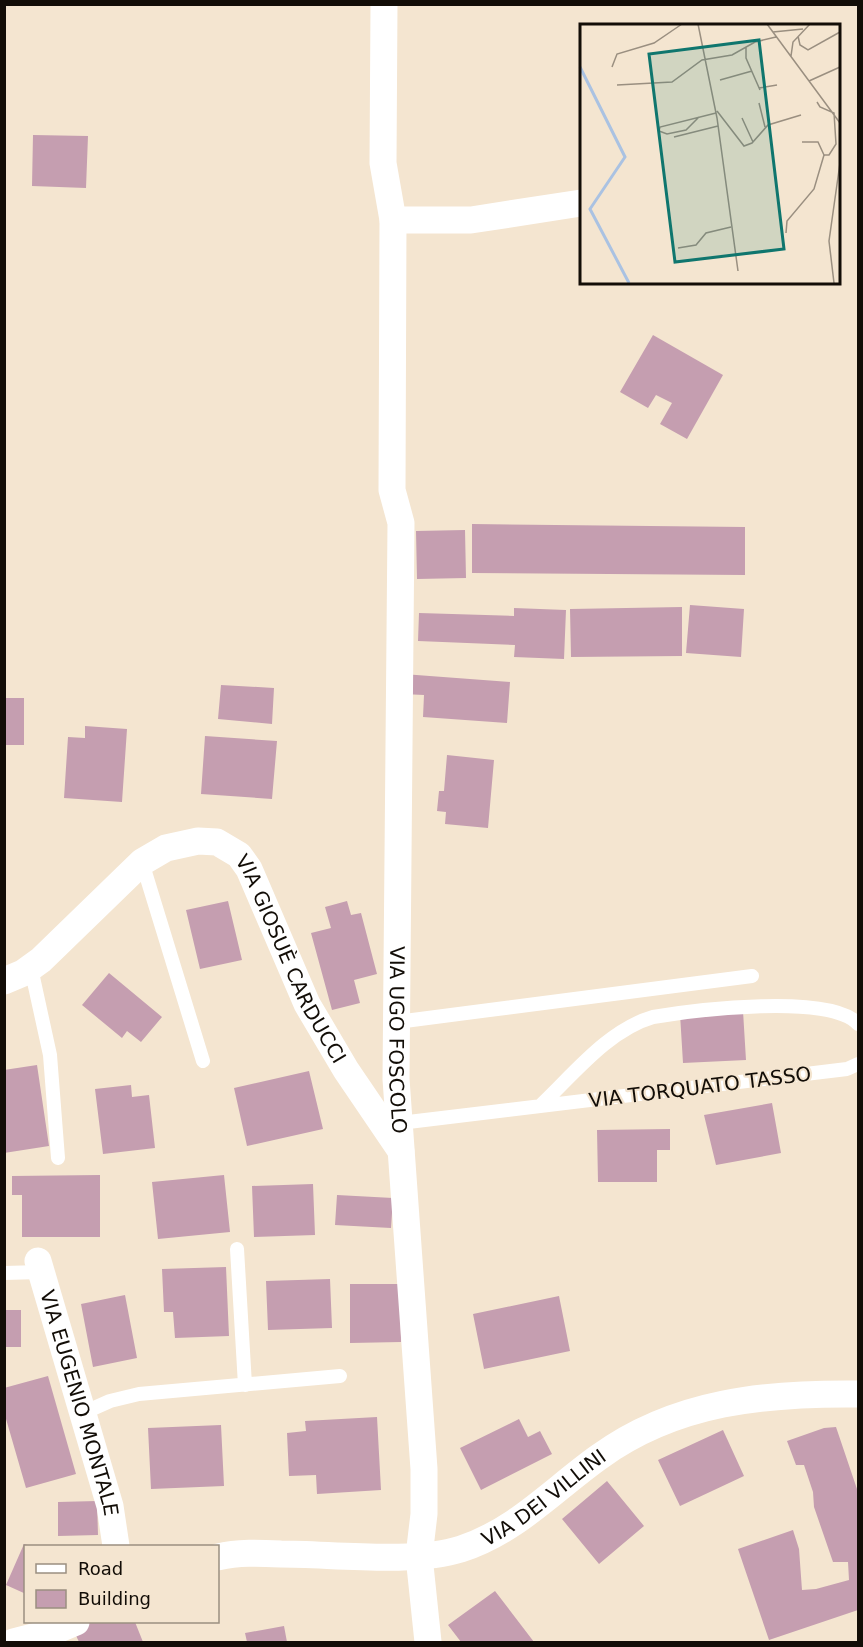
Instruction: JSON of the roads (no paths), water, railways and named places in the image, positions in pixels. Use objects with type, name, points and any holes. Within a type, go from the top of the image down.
[{"type":"street","name":"VIA UGO FOSCOLO","points":[[384,4],[383,163],[393,220],[392,490],[401,523],[397,1022],[400,1123],[424,1468],[424,1514],[419,1556],[428,1642]]},
{"type":"street","points":[[393,220],[471,220],[580,203]]},
{"type":"street","name":"VIA GIOSUÈ CARDUCCI","points":[[4,981],[31,968],[142,862],[176,844],[207,841],[231,850],[244,862],[259,888],[307,1004],[346,1070],[402,1152]]},
{"type":"street","name":"VIA EUGENIO MONTALE","points":[[39,1266],[110,1506],[116,1545]]},
{"type":"street","name":"VIA DEI VILLINI","points":[[219,1557],[262,1553],[419,1556],[459,1550],[494,1536],[541,1504],[607,1451],[652,1424],[707,1407],[790,1396],[858,1394]]},
{"type":"street","points":[[13,1642],[52,1632],[74,1623]]},
{"type":"lane","points":[[142,862],[203,1061]]},
{"type":"lane","points":[[31,968],[50,1055],[58,1158]]},
{"type":"lane","points":[[397,1022],[752,976]]},
{"type":"lane","name":"VIA TORQUATO TASSO","points":[[540,1106],[615,1036],[636,1023],[653,1017],[779,1005],[842,1013],[858,1024]]},
{"type":"lane","name":"VIA TORQUATO TASSO","points":[[400,1123],[847,1069],[858,1064]]},
{"type":"lane","points":[[237,1249],[245,1385]]},
{"type":"lane","points":[[4,1273],[39,1266]]},
{"type":"lane","points":[[83,1413],[110,1401],[139,1394],[340,1376]]}]
